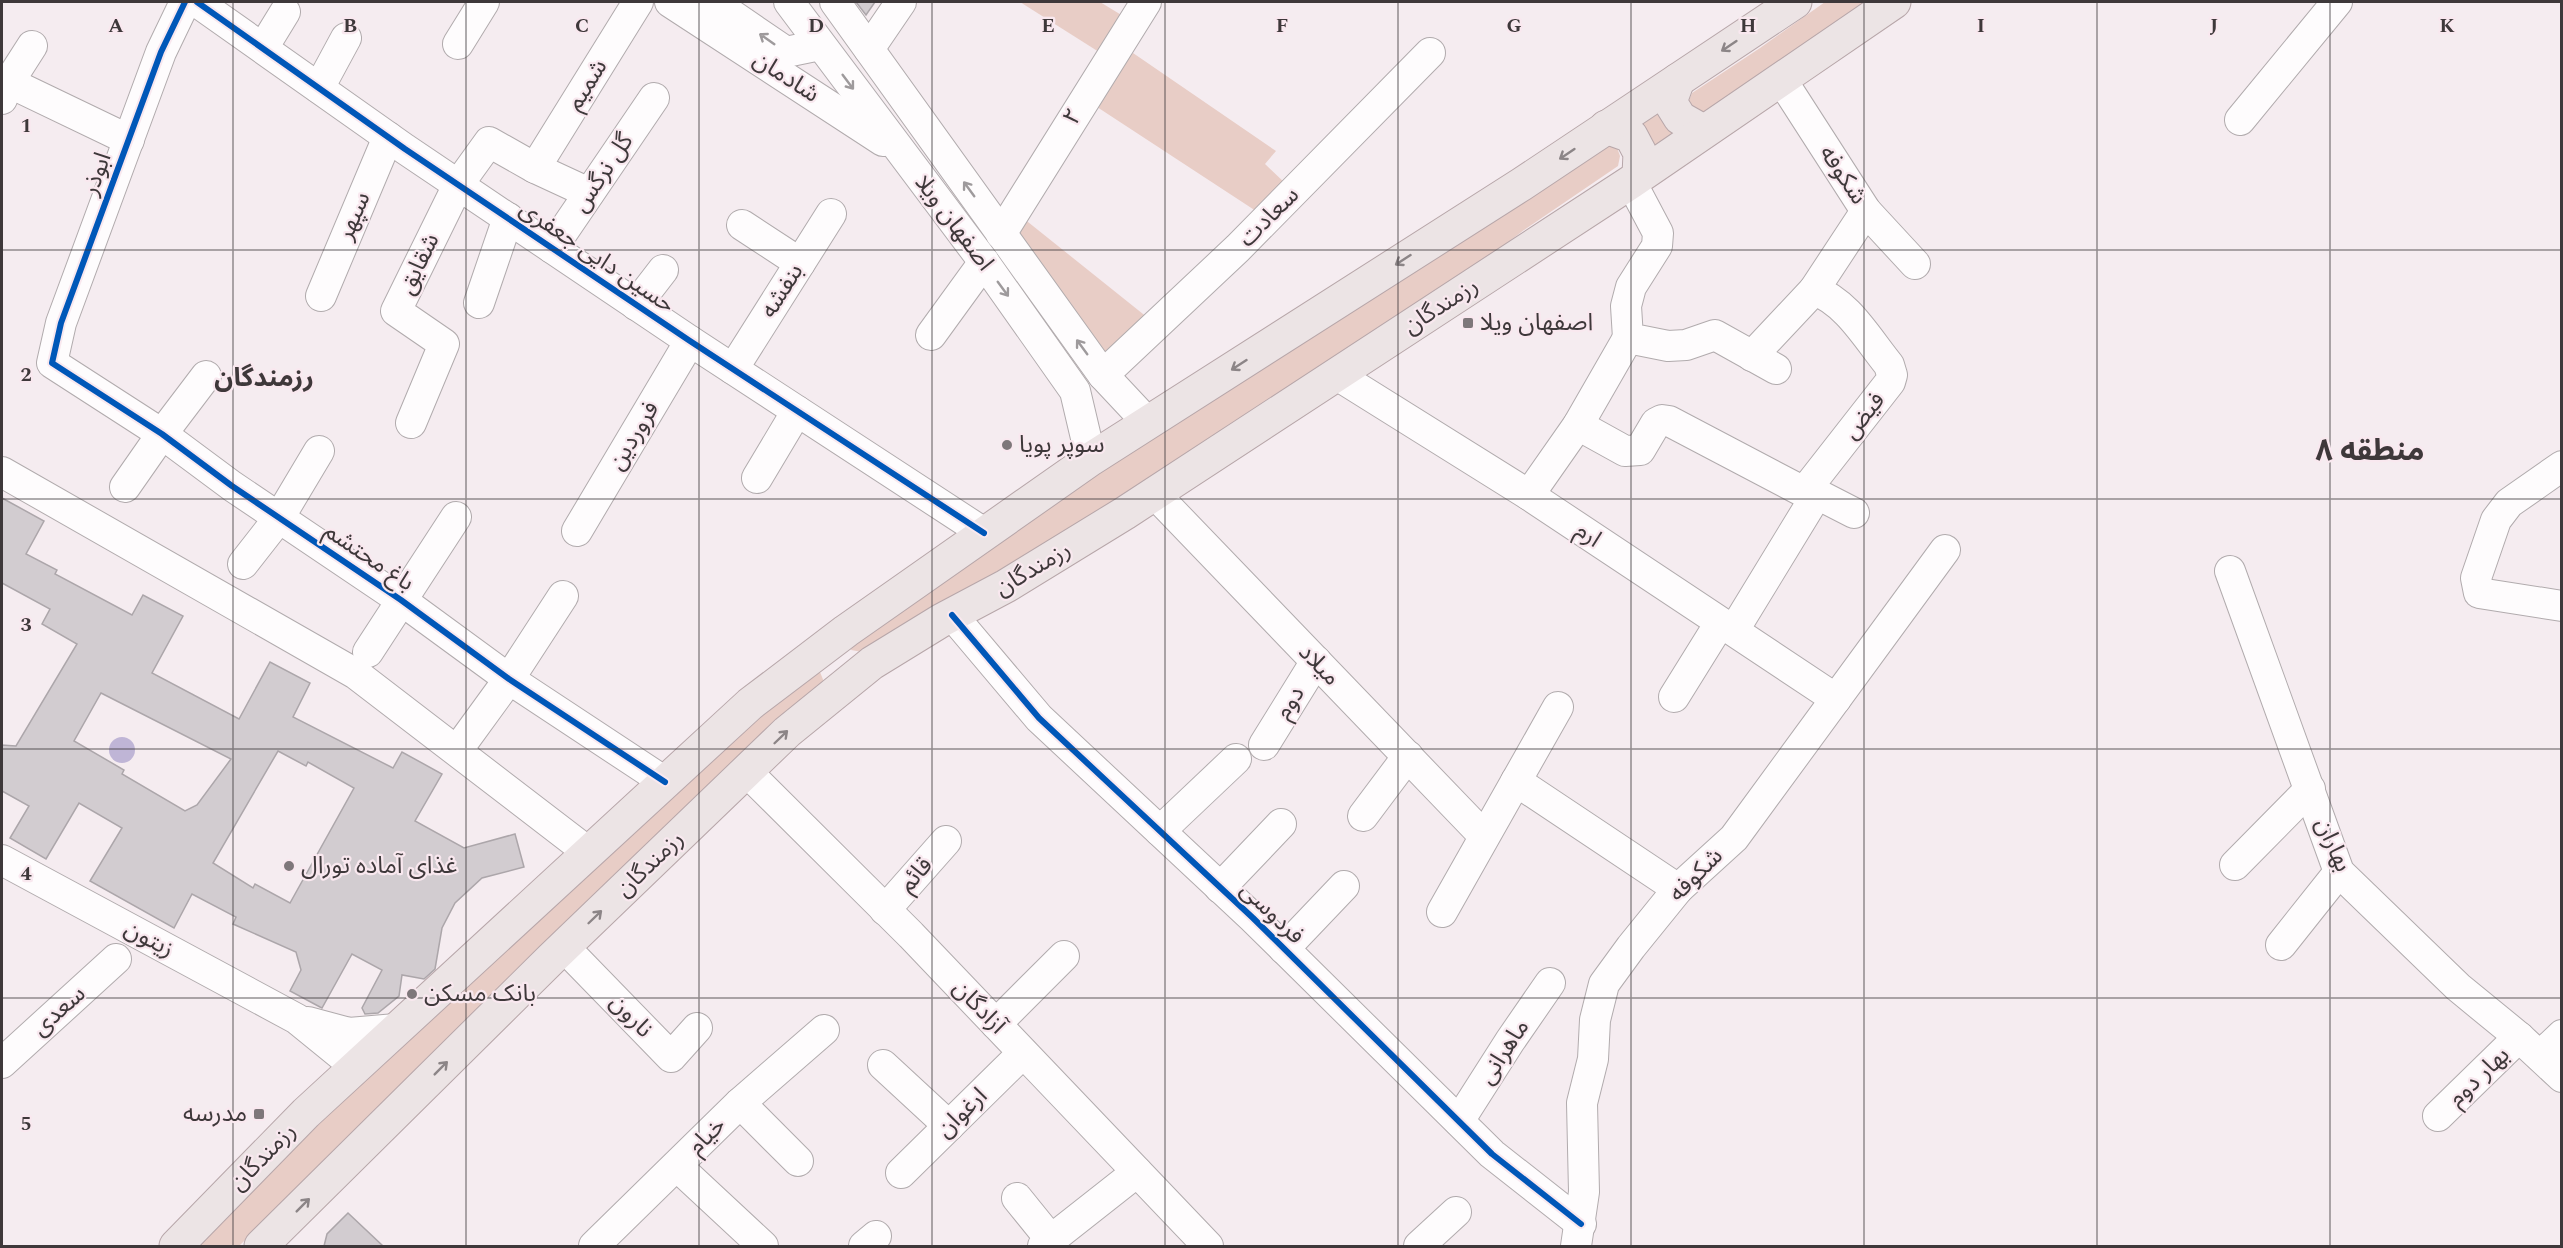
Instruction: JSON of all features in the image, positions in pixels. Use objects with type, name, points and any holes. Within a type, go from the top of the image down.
[{"type":"main road","name":"رزمندگان","points":[[269,1244],[564,947],[746,771],[787,732],[872,663],[1006,586],[1154,494],[1635,178],[1893,2]]},
{"type":"main road","name":"رزمندگان","points":[[176,1246],[298,1121],[750,704],[846,631],[1092,459],[1606,127],[1791,3]]},
{"type":"main road","points":[[1677,80],[1670,102],[1680,118],[1703,131]]},
{"type":"main road","points":[[1606,127],[1631,136],[1640,153],[1635,178]]},
{"type":"street","name":"ابوذر","points":[[52,363],[61,323],[161,52],[185,2]]},
{"type":"street","name":"حسین دایی جعفری","points":[[197,2],[458,185],[690,341],[984,533]]},
{"type":"street","points":[[458,44],[484,2]]},
{"type":"street","name":"شمیم","points":[[535,168],[638,2]]},
{"type":"street","name":"شادمان","points":[[670,2],[901,153]]},
{"type":"street","name":"شادمان","points":[[713,2],[786,52],[820,45]]},
{"type":"street","name":"اصفهان ویلا","points":[[789,2],[984,262],[1075,391],[1092,459]]},
{"type":"street","name":"اصفهان ویلا","points":[[835,2],[1102,375],[1148,423]]},
{"type":"street","points":[[869,49],[901,2]]},
{"type":"street","points":[[2241,120],[2337,2]]},
{"type":"street","name":"۲","points":[[1001,234],[1133,6]]},
{"type":"street","points":[[263,48],[285,12]]},
{"type":"street","points":[[319,88],[346,38]]},
{"type":"street","points":[[32,46],[4,87],[129,140]]},
{"type":"street","name":"سعادت","points":[[1102,375],[1238,248],[1430,53]]},
{"type":"street","name":"شکوفه","points":[[1781,79],[1866,211],[1915,264]]},
{"type":"street","name":"گل نرگس","points":[[552,248],[654,98]]},
{"type":"street","name":"سپهر","points":[[321,296],[388,137]]},
{"type":"street","points":[[458,185],[489,142],[535,168],[589,193]]},
{"type":"street","points":[[1529,495],[1578,425],[1628,338],[1626,306],[1628,296],[1631,287],[1657,246],[1658,233],[1635,178]]},
{"type":"street","name":"شقایق","points":[[411,423],[444,344],[396,311],[458,185]]},
{"type":"street","points":[[1628,338],[1668,346],[1686,345],[1715,335],[1764,362],[1866,211]]},
{"type":"street","name":"بنفشه","points":[[733,369],[831,214]]},
{"type":"street","points":[[479,303],[508,218]]},
{"type":"street","points":[[742,225],[800,263]]},
{"type":"street","points":[[931,335],[984,262]]},
{"type":"street","points":[[636,305],[663,270]]},
{"type":"street","name":"فیض","points":[[1811,493],[1890,382],[1892,375],[1889,365],[1847,312],[1829,296],[1814,290]]},
{"type":"street","name":"فروردین","points":[[577,531],[690,341]]},
{"type":"street","name":"باغ محتشم","points":[[52,363],[162,434],[279,518],[401,600],[509,679],[665,782]]},
{"type":"street","name":"ارم","points":[[1337,375],[1529,495],[1836,699]]},
{"type":"street","points":[[125,488],[206,376]]},
{"type":"street","points":[[757,478],[797,411]]},
{"type":"street","points":[[1578,425],[1625,451],[1634,452],[1640,450],[1656,423],[1662,420],[1669,421],[1854,513]]},
{"type":"street","points":[[243,564],[279,518],[319,451]]},
{"type":"street","points":[[2562,466],[2509,503],[2496,520],[2476,578],[2479,593],[2562,606]]},
{"type":"street","points":[[2,472],[356,674],[588,852]]},
{"type":"street","points":[[1674,697],[1727,626],[1811,493]]},
{"type":"street","name":"میلاد","points":[[1154,494],[1484,836]]},
{"type":"street","points":[[368,652],[456,517]]},
{"type":"street","name":"شکوفه","points":[[1578,1235],[1584,1192],[1582,1103],[1593,1059],[1595,1020],[1604,984],[1630,947],[1678,889],[1734,838],[1945,550]]},
{"type":"street","name":"بهاران","points":[[2230,571],[2339,872],[2458,987],[2562,1077]]},
{"type":"street","points":[[461,745],[509,679],[563,596]]},
{"type":"street","name":"فردوسی","points":[[952,615],[1039,718],[1284,949],[1492,1154],[1578,1235]]},
{"type":"street","name":"دوم","points":[[1264,745],[1316,661]]},
{"type":"street","points":[[1442,912],[1558,707]]},
{"type":"street","points":[[1363,816],[1408,756]]},
{"type":"street","points":[[1160,831],[1236,759]]},
{"type":"street","name":"آزادگان","points":[[746,771],[996,1024],[1208,1246]]},
{"type":"street","points":[[1515,781],[1678,889]]},
{"type":"street","points":[[2235,865],[2310,789]]},
{"type":"street","points":[[1220,888],[1281,824]]},
{"type":"street","name":"قائم","points":[[885,910],[946,841]]},
{"type":"street","name":"زیتون","points":[[2,860],[297,1019]]},
{"type":"street","points":[[2281,945],[2339,872]]},
{"type":"street","points":[[1284,949],[1344,886]]},
{"type":"street","name":"نارون","points":[[564,947],[671,1057],[697,1028]]},
{"type":"street","points":[[996,1024],[1064,956]]},
{"type":"street","name":"سعدی","points":[[2,1063],[116,959]]},
{"type":"street","name":"ماهرانی","points":[[1459,1121],[1550,983]]},
{"type":"street","points":[[297,1019],[350,1033],[396,1029]]},
{"type":"street","points":[[297,1019],[356,1067]]},
{"type":"street","name":"خیام","points":[[594,1246],[740,1103],[824,1030]]},
{"type":"street","name":"بهار دوم","points":[[2438,1116],[2530,1047],[2562,1035]]},
{"type":"street","name":"ارغوان","points":[[901,1173],[1023,1053]]},
{"type":"street","points":[[883,1065],[949,1126]]},
{"type":"street","points":[[740,1103],[798,1161]]},
{"type":"street","points":[[677,1166],[750,1242]]},
{"type":"street","points":[[1017,1197],[1047,1243],[1137,1172]]},
{"type":"street","points":[[1419,1246],[1456,1212]]},
{"type":"shaded area","points":[[1020,2],[1100,2],[1123,16],[1099,52]]},
{"type":"shaded area","points":[[1825,2],[1875,2],[1707,113],[1695,110],[1688,103],[1692,93]]},
{"type":"shaded area","points":[[1133,53],[1276,151],[1265,164],[1287,185],[1259,213],[1094,105]]},
{"type":"shaded area","points":[[1664,98],[1681,134],[1645,160],[1622,127]]},
{"type":"shaded area","points":[[1606,143],[1616,145],[1620,156],[1618,166],[1524,230],[1452,285],[977,590],[862,652],[851,650],[854,642],[1061,494]]},
{"type":"shaded area","points":[[1023,218],[1148,318],[1104,360],[1013,234]]},
{"type":"shaded area","points":[[820,672],[824,682],[239,1246],[188,1246],[595,857],[798,683]]},
{"type":"shaded area","points":[[122,737],[131,741],[135,750],[131,759],[122,763],[113,759],[109,750],[113,741]]},
{"type":"building","points":[[856,2],[875,2],[866,15]]},
{"type":"building","points":[[2,498],[44,521],[26,554],[57,570],[55,574],[132,615],[143,595],[183,616],[152,673],[239,719],[270,662],[310,683],[293,717],[393,768],[402,752],[442,774],[415,821],[464,848],[515,834],[524,867],[482,878],[455,903],[442,928],[435,969],[424,979],[402,975],[399,996],[378,1013],[365,1014],[362,1008],[382,970],[352,954],[322,1008],[290,991],[301,970],[296,952],[233,924],[236,917],[192,894],[174,928],[90,881],[122,828],[79,803],[46,859],[10,838],[29,806],[2,791],[2,745],[16,746],[77,644],[42,624],[50,609],[2,583]],"holes":[[[101,693],[231,759],[197,805],[185,811],[122,774],[124,770],[74,741]],[[278,751],[306,766],[308,762],[354,788],[290,903],[255,884],[253,888],[213,863]]]},
{"type":"building","points":[[348,1213],[383,1246],[324,1246],[327,1234]]},
{"type":"cycle path","points":[[185,2],[161,52],[61,323],[52,363],[162,434],[232,486],[401,600],[509,679],[665,782]]},
{"type":"cycle path","points":[[197,2],[405,149],[690,341],[984,533]]},
{"type":"cycle path","points":[[952,615],[1039,718],[1253,918],[1492,1154],[1581,1224]]},
{"type":"place","name":"اصفهان ویلا","points":[[1468,323]]},
{"type":"place","name":"سوپر پویا","points":[[1007,445]]},
{"type":"place","name":"غذای آماده تورال","points":[[289,866]]},
{"type":"place","name":"بانک مسکن","points":[[412,994]]},
{"type":"place","name":"مدرسه","points":[[259,1114]]},
{"type":"district","name":"رزمندگان","points":[[264,378]]},
{"type":"district","name":"منطقه ۸","points":[[2370,451]]}]
